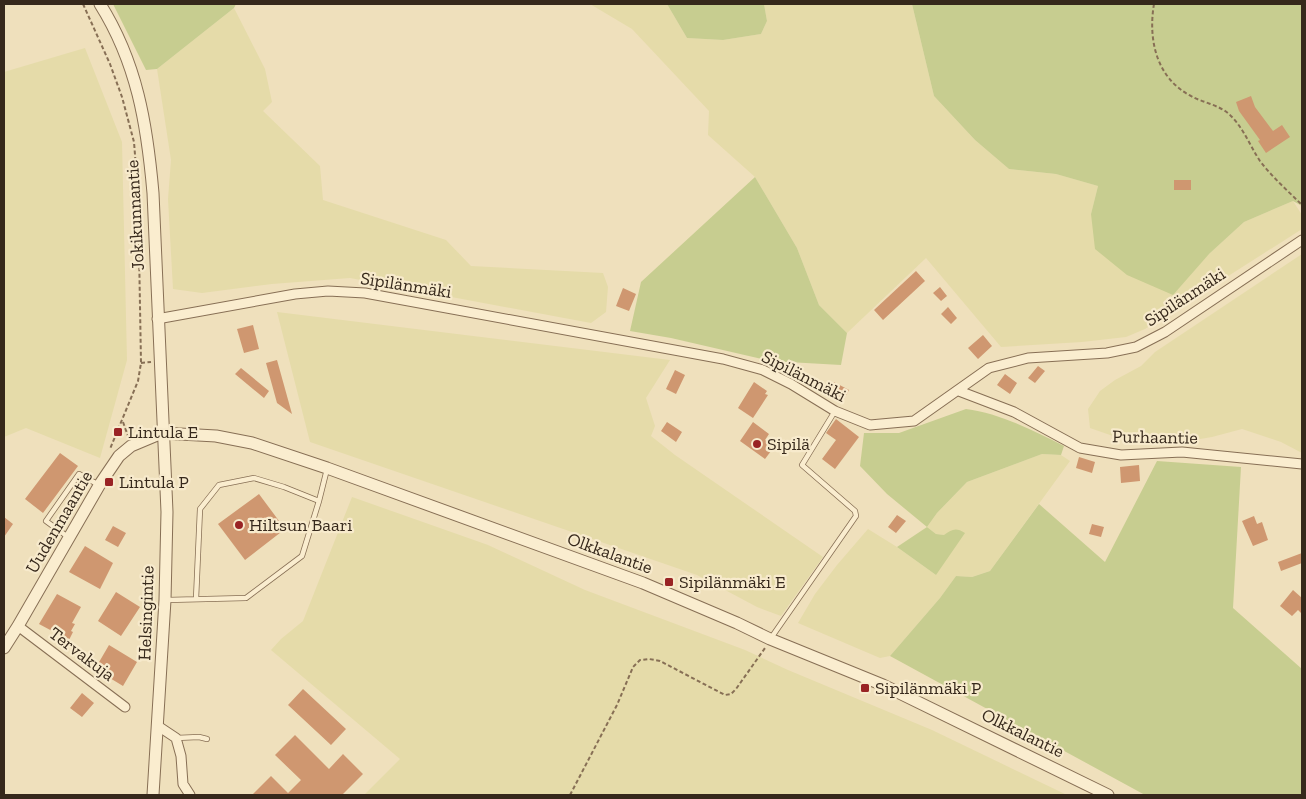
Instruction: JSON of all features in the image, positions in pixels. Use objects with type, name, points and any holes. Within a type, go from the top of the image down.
[{"type":"street","name":"Jokikunnantie","points":[[100,4],[127,56],[139,94],[148,141],[153,193],[162,433]]},
{"type":"street","name":"Sipilänmäki","points":[[157,319],[295,294],[328,291],[365,293],[723,359],[763,370],[791,384],[836,411],[870,425],[914,421],[989,368],[1028,358],[1108,353],[1136,346],[1165,332],[1302,240]]},
{"type":"street","name":"Purhaantie","points":[[959,390],[1014,412],[1080,448],[1121,455],[1182,452],[1302,464]]},
{"type":"street","name":"Uudenmaantie","points":[[4,648],[119,456],[130,446],[162,433]]},
{"type":"street","name":"Olkkalantie","points":[[162,433],[216,436],[252,443],[327,468],[643,583],[737,623],[770,640],[883,685],[1108,795]]},
{"type":"street","name":"Helsingintie","points":[[153,795],[165,600],[166,512],[162,433]]},
{"type":"street","name":"Tervakuja","points":[[18,626],[125,707]]},
{"type":"street","points":[[158,726],[176,738],[181,756],[183,784],[190,795]]},
{"type":"lane","points":[[770,640],[856,516],[855,511],[802,465],[836,411]]},
{"type":"lane","points":[[165,600],[246,598],[302,556],[327,468]]},
{"type":"lane","points":[[69,538],[46,521],[79,474],[100,486]]},
{"type":"lane","points":[[196,599],[200,509],[218,485],[254,478],[284,487],[319,501]]},
{"type":"lane","points":[[176,738],[199,737],[207,739]]},
{"type":"path","points":[[83,4],[92,20],[116,80],[134,142],[138,193],[141,362]]},
{"type":"path","points":[[1154,4],[1151,29],[1153,46],[1161,66],[1170,80],[1191,96],[1229,114],[1240,125],[1268,171],[1302,205]]},
{"type":"path","points":[[123,420],[130,446]]},
{"type":"path","points":[[570,795],[618,704],[632,667],[640,660],[660,661],[725,695],[731,694],[770,640]]},
{"type":"shaded area","points":[[590,4],[667,4],[687,38],[723,40],[761,34],[767,21],[764,4],[912,4],[934,96],[975,140],[1009,169],[1056,174],[1098,186],[1091,214],[1209,254],[1244,222],[1293,201],[1302,215],[1302,229],[1145,329],[1126,337],[1001,347],[926,258],[847,333],[819,305],[797,248],[755,177],[708,135],[709,111],[632,29]]},
{"type":"shaded area","points":[[234,8],[265,69],[272,102],[263,111],[320,166],[323,200],[446,240],[471,266],[603,273],[608,287],[606,312],[591,323],[350,278],[272,284],[202,293],[173,289],[168,199],[171,160],[157,69]]},
{"type":"shaded area","points":[[85,48],[122,142],[127,360],[100,458],[26,428],[4,437],[4,72]]},
{"type":"shaded area","points":[[1302,254],[1302,453],[1281,442],[1242,429],[1212,437],[1165,445],[1130,442],[1090,428],[1088,409],[1100,391],[1115,380],[1141,366],[1155,352]]},
{"type":"shaded area","points":[[277,312],[670,360],[646,398],[655,426],[651,436],[675,455],[823,557],[781,616],[757,607],[697,575],[310,442]]},
{"type":"shaded area","points":[[1042,454],[1061,455],[1070,461],[990,571],[972,577],[956,576],[940,598],[890,656],[880,658],[798,623],[815,594],[868,529],[936,575],[944,535],[936,534],[927,527],[937,513],[967,482]]},
{"type":"shaded area","points":[[352,497],[488,545],[585,590],[745,650],[932,730],[1067,795],[364,795],[400,759],[271,650],[303,621]]},
{"type":"green space","points":[[113,4],[236,4],[234,8],[157,69],[146,70]]},
{"type":"green space","points":[[667,4],[764,4],[767,21],[761,34],[723,40],[687,38]]},
{"type":"green space","points":[[912,4],[1302,4],[1302,206],[1293,201],[1244,222],[1209,254],[1173,295],[1127,275],[1095,249],[1091,214],[1098,186],[1056,174],[1009,169],[975,140],[934,96]]},
{"type":"green space","points":[[755,177],[797,248],[819,305],[847,333],[841,365],[770,361],[671,338],[630,331],[641,282]]},
{"type":"green space","points":[[966,409],[991,414],[1029,429],[1064,446],[1061,455],[1042,454],[967,482],[937,513],[927,527],[887,494],[860,466],[864,433],[899,433]]},
{"type":"green space","points":[[1157,461],[1241,467],[1233,608],[1302,669],[1302,795],[1145,795],[890,656],[940,598],[956,576],[972,577],[990,571],[1039,504],[1105,562]]},
{"type":"green space","points":[[927,527],[936,534],[944,535],[957,529],[965,533],[936,575],[897,547]]},
{"type":"building","points":[[1251,96],[1255,107],[1273,131],[1282,125],[1290,137],[1266,153],[1258,141],[1260,140],[1239,111],[1236,102]]},
{"type":"building","points":[[1174,180],[1191,180],[1191,190],[1174,190]]},
{"type":"building","points":[[916,271],[925,281],[883,320],[874,310]]},
{"type":"building","points":[[940,287],[947,296],[941,301],[933,293]]},
{"type":"building","points":[[623,288],[636,294],[629,311],[616,306]]},
{"type":"building","points":[[948,307],[957,318],[951,324],[941,314]]},
{"type":"building","points":[[253,325],[259,349],[244,353],[237,329]]},
{"type":"building","points":[[983,335],[992,346],[978,359],[968,348]]},
{"type":"building","points":[[277,360],[292,414],[277,403],[266,363]]},
{"type":"building","points":[[1038,366],[1045,371],[1035,383],[1028,378]]},
{"type":"building","points":[[241,368],[269,391],[264,398],[235,374]]},
{"type":"building","points":[[675,370],[685,375],[676,394],[666,389]]},
{"type":"building","points":[[1005,374],[1017,383],[1010,394],[997,385]]},
{"type":"building","points":[[754,382],[767,391],[765,394],[768,395],[753,418],[738,408]]},
{"type":"building","points":[[834,382],[849,390],[842,403],[827,395]]},
{"type":"building","points":[[836,419],[859,437],[835,469],[822,459],[836,440],[826,433]]},
{"type":"building","points":[[667,422],[682,432],[676,442],[661,431]]},
{"type":"building","name":"Sipilä","points":[[753,422],[769,434],[765,440],[774,447],[765,459],[740,441]]},
{"type":"building","points":[[60,453],[78,466],[43,513],[25,499]]},
{"type":"building","points":[[1079,457],[1095,462],[1092,473],[1076,468]]},
{"type":"building","points":[[1139,465],[1140,481],[1121,483],[1120,467]]},
{"type":"building","points":[[259,494],[285,529],[245,560],[218,524]]},
{"type":"building","points":[[897,515],[906,521],[896,533],[888,527]]},
{"type":"building","points":[[1254,516],[1257,524],[1262,522],[1268,540],[1253,546],[1242,521]]},
{"type":"building","points":[[4,517],[13,524],[4,537]]},
{"type":"building","points":[[1092,524],[1104,527],[1101,537],[1089,534]]},
{"type":"building","points":[[113,526],[126,533],[118,547],[105,540]]},
{"type":"building","points":[[85,546],[113,563],[100,589],[69,572]]},
{"type":"building","points":[[1302,553],[1302,563],[1281,571],[1278,562]]},
{"type":"building","points":[[1293,590],[1302,598],[1302,614],[1298,610],[1292,616],[1280,606]]},
{"type":"building","points":[[116,592],[140,607],[121,636],[98,621]]},
{"type":"building","points":[[57,594],[81,607],[72,623],[75,624],[69,640],[39,624]]},
{"type":"building","points":[[109,645],[137,662],[123,686],[95,669]]},
{"type":"building","points":[[303,689],[346,729],[331,745],[288,705]]},
{"type":"building","points":[[82,693],[94,703],[82,717],[70,708]]},
{"type":"building","points":[[295,735],[329,769],[343,754],[363,774],[342,795],[252,795],[271,776],[288,793],[301,780],[275,755]]},
{"type":"place","name":"Lintula E","points":[[118,432]]},
{"type":"place","name":"Sipilä","points":[[757,444]]},
{"type":"place","name":"Lintula P","points":[[109,482]]},
{"type":"place","name":"Hiltsun Baari","points":[[239,525]]},
{"type":"place","name":"Sipilänmäki E","points":[[669,582]]},
{"type":"place","name":"Sipilänmäki P","points":[[865,688]]}]
